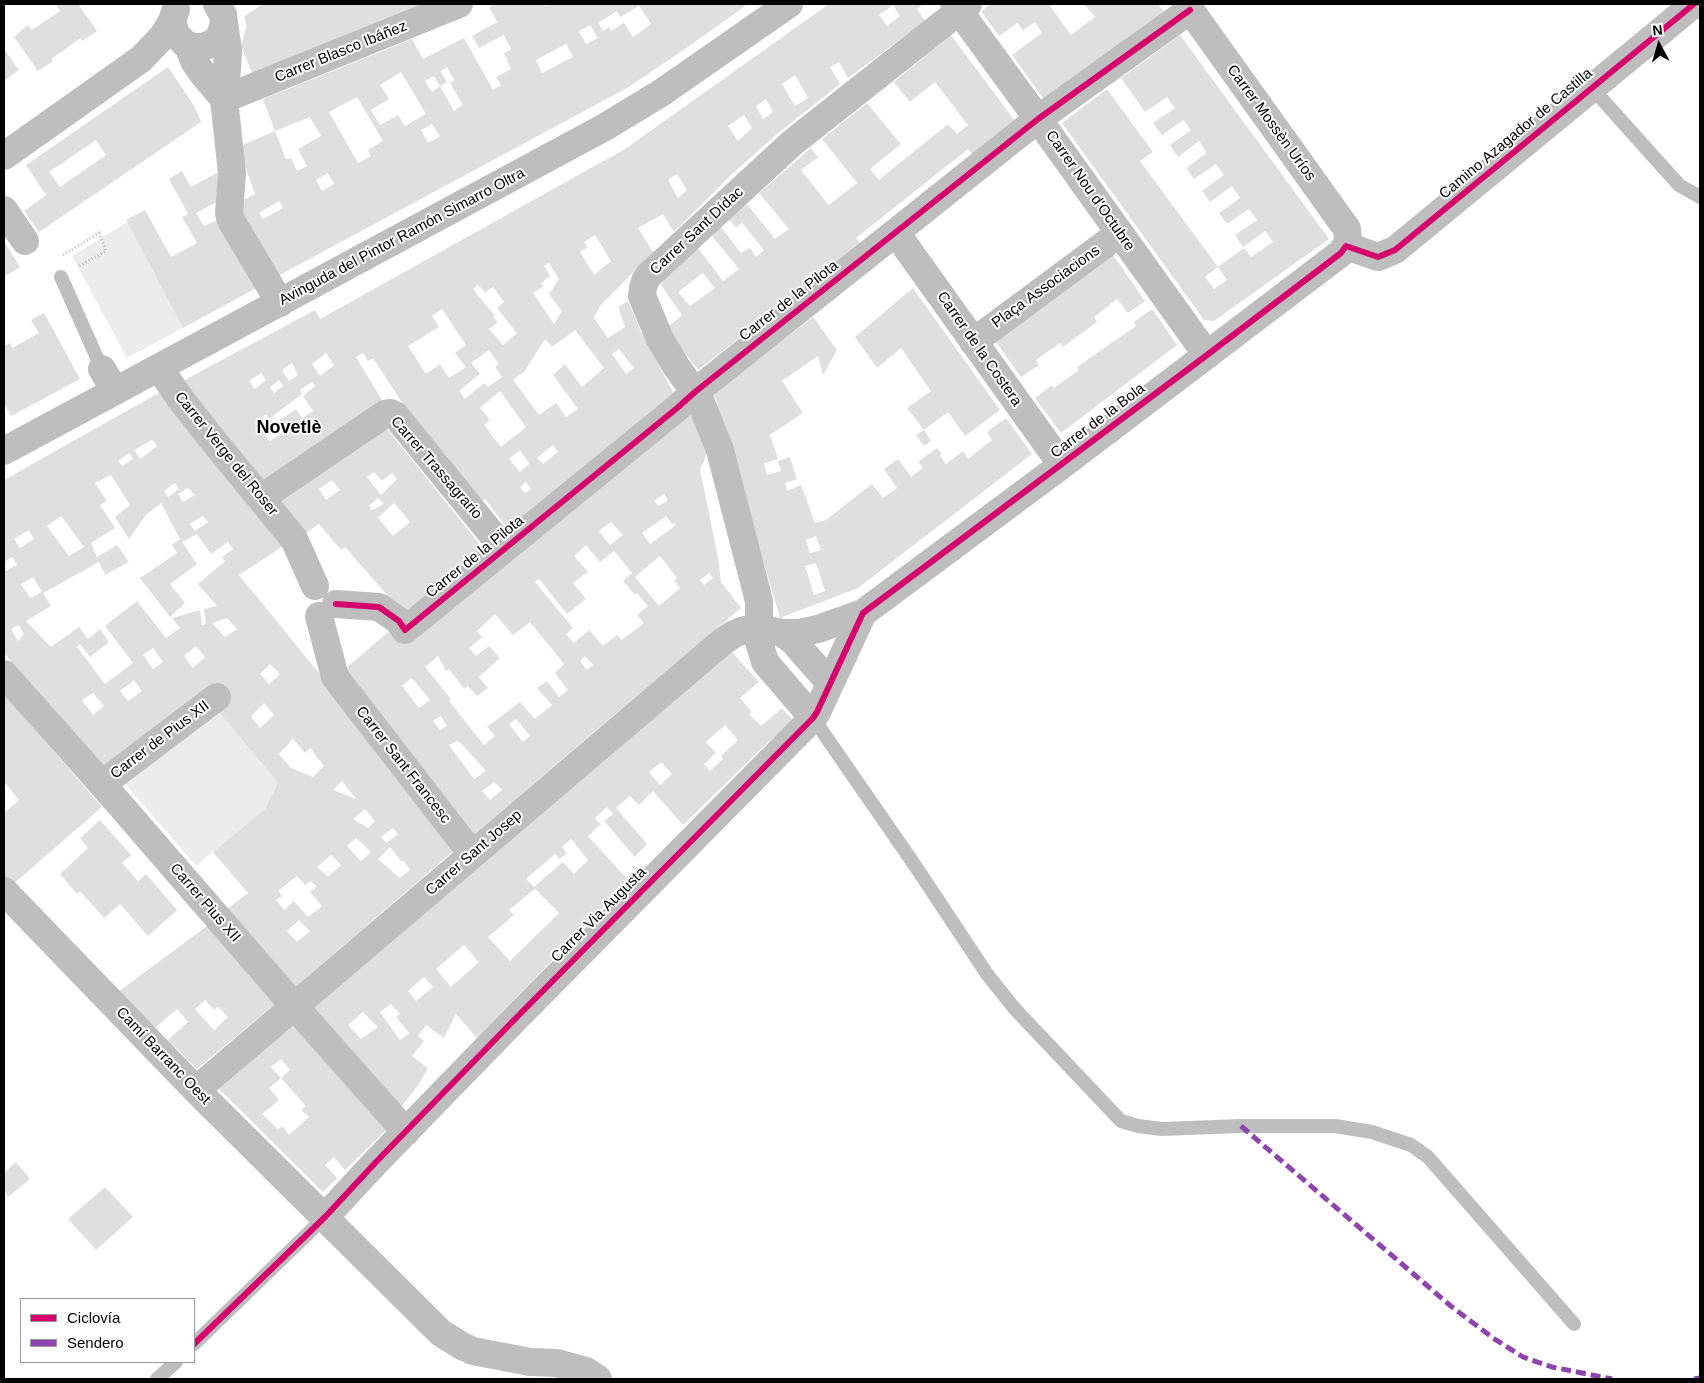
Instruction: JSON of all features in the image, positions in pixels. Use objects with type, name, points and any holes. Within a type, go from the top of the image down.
[{"type":"street","name":"Carrer Blasco Ibáñez","points":[[224,100],[459,4]]},
{"type":"street","name":"Avinguda del Pintor Ramón Simarro Oltra","points":[[4,451],[109,380],[159,368],[633,112],[789,4]]},
{"type":"street","name":"Camino Azagador de Castilla","points":[[1346,246],[1378,257],[1395,250],[1694,4]]},
{"type":"street","name":"Carrer Nou d'Octubre","points":[[960,6],[1206,355]]},
{"type":"street","name":"Carrer Sant Dídac","points":[[813,718],[765,662],[761,653],[770,630],[759,601],[720,450],[704,407],[670,357],[656,330],[642,296],[645,281],[649,275],[715,213],[792,143],[960,6]]},
{"type":"street","name":"Carrer de la Pilota","points":[[328,610],[379,607],[399,622],[405,630],[676,409],[694,392],[1038,119],[1188,7]]},
{"type":"street","name":"Carrer Mossèn Uríos","points":[[1188,7],[1347,229],[1346,246]]},
{"type":"street","points":[[224,11],[228,50],[228,70],[224,100],[232,173],[229,214],[280,302]]},
{"type":"street","points":[[179,22],[202,47],[218,39],[222,31],[224,11]]},
{"type":"street","points":[[179,22],[198,67],[224,100]]},
{"type":"street","points":[[4,156],[141,59],[179,22]]},
{"type":"street","points":[[4,210],[25,241]]},
{"type":"street","name":"Carrer de la Costera","points":[[896,233],[972,342],[1062,465]]},
{"type":"street","name":"Plaça Associacions","points":[[972,342],[1120,233]]},
{"type":"street","name":"Carrer de la Bola","points":[[770,630],[800,633],[818,629],[863,613],[1062,465],[1346,246]]},
{"type":"street","name":"Carrer Verge del Roser","points":[[159,368],[182,401],[294,539],[315,586],[308,592],[306,605],[312,613],[328,610]]},
{"type":"street","name":"Carrer Trassagrario","points":[[261,498],[385,414],[390,413],[394,415],[504,549]]},
{"type":"street","name":"Carrer Sant Francesc","points":[[328,610],[335,677],[472,854]]},
{"type":"street","name":"Carrer Via Augusta","points":[[325,1217],[517,1016],[813,718],[863,613]]},
{"type":"street","name":"Carrer Sant Josep","points":[[196,1090],[722,642],[744,630],[770,630]]},
{"type":"street","points":[[770,630],[793,641],[830,683]]},
{"type":"street","name":"Carrer Pius XII","points":[[4,674],[406,1132]]},
{"type":"street","name":"Carrer de Pius XII","points":[[102,784],[217,697]]},
{"type":"street","name":"Camí Barranc Oest","points":[[4,891],[196,1090],[441,1333],[473,1351],[530,1362],[557,1363],[586,1371],[598,1379]]},
{"type":"lane","points":[[1592,88],[1679,185],[1700,197]]},
{"type":"lane","points":[[61,276],[109,380]]},
{"type":"lane","points":[[813,718],[987,974],[1014,1008],[1121,1121],[1138,1126],[1162,1129],[1242,1126],[1335,1126],[1372,1132],[1411,1145],[1428,1157],[1574,1324]]},
{"type":"lane","points":[[195,1343],[325,1217]]},
{"type":"lane","points":[[158,1379],[175,1363]]},
{"type":"path","points":[[61,276],[106,251],[99,233],[62,256]]},
{"type":"shaded area","points":[[127,222],[183,328],[127,358],[72,256]]},
{"type":"shaded area","points":[[217,710],[278,783],[265,809],[196,866],[123,781]]},
{"type":"building","points":[[78,4],[97,31],[82,41],[81,38],[51,59],[53,61],[38,71],[14,37],[28,25],[32,30],[60,11],[56,5]]},
{"type":"building","points":[[263,4],[422,4],[252,73],[241,46],[246,27],[245,16]]},
{"type":"building","points":[[497,4],[544,4],[545,6],[551,4],[748,4],[627,88],[276,277],[237,203],[255,194],[238,147],[275,131],[263,99],[412,39],[423,59],[464,38],[493,90],[501,85],[496,77],[511,69],[504,53],[511,49],[504,35],[479,48],[472,36],[497,22],[489,7]],"holes":[[[639,6],[651,24],[633,37],[624,23],[611,31],[609,27],[603,31],[598,23],[617,11],[620,17]],[[590,25],[598,38],[586,44],[579,31]],[[566,44],[573,57],[542,73],[536,60]],[[447,67],[454,80],[450,83],[463,105],[454,111],[440,86],[447,82],[441,71]],[[401,72],[426,114],[405,126],[398,115],[380,125],[371,110],[389,99],[380,85]],[[434,76],[440,86],[432,92],[425,81]],[[357,97],[383,141],[368,150],[371,156],[358,163],[329,112]],[[310,117],[321,136],[298,149],[307,166],[297,171],[291,158],[286,159],[275,131]],[[432,124],[440,136],[428,143],[421,130]],[[328,173],[334,184],[322,191],[316,180]],[[279,201],[283,208],[263,219],[259,213]]]},
{"type":"building","points":[[829,4],[924,4],[917,9],[925,21],[848,78],[839,62],[830,67],[840,84],[777,134],[731,175],[674,232],[663,214],[638,228],[653,252],[600,306],[594,318],[608,338],[625,327],[618,307],[628,301],[641,332],[677,399],[510,532],[485,499],[481,502],[405,407],[373,358],[368,361],[363,353],[356,357],[385,405],[263,489],[181,382],[315,310],[320,319],[625,149]],"holes":[[[893,5],[900,16],[887,26],[879,15]],[[795,75],[808,98],[795,106],[782,84]],[[766,99],[773,112],[763,119],[756,106]],[[744,115],[752,128],[738,141],[728,126]],[[677,174],[687,190],[678,198],[668,180]],[[595,235],[611,261],[594,275],[580,252],[588,247],[584,242]],[[549,263],[559,279],[549,294],[562,311],[554,324],[533,293],[544,286],[541,283],[550,276],[544,266]],[[478,285],[485,292],[493,287],[504,302],[497,308],[517,333],[503,345],[489,329],[498,322],[493,317],[495,316],[473,289]],[[442,309],[466,345],[455,353],[466,367],[449,378],[440,364],[426,374],[408,346],[439,327],[432,316]],[[575,330],[604,368],[582,387],[565,364],[553,375],[578,409],[566,417],[556,403],[539,415],[513,380],[524,372],[545,339],[552,347]],[[619,349],[634,368],[626,374],[612,354]],[[489,350],[499,364],[495,367],[502,377],[488,387],[484,383],[465,399],[459,391],[480,374],[471,363]],[[326,353],[334,365],[320,376],[312,364]],[[292,363],[298,375],[289,381],[282,370]],[[261,373],[266,380],[255,389],[249,381]],[[279,380],[283,386],[274,393],[270,387]],[[312,382],[315,386],[303,396],[313,411],[302,418],[296,409],[277,422],[283,432],[270,441],[255,423],[266,414],[269,419],[302,394],[300,390]],[[500,391],[526,427],[501,447],[484,425],[490,420],[480,408]],[[553,445],[558,452],[543,464],[537,458]],[[520,450],[529,464],[520,472],[509,459]],[[526,482],[531,489],[525,493],[520,487]]]},
{"type":"building","points":[[991,4],[1053,4],[1050,6],[1071,35],[1095,17],[1084,4],[1158,4],[1164,12],[1043,98],[1012,55],[1042,33],[1035,22],[1023,30],[1017,23],[999,36],[981,11]]},
{"type":"building","points":[[951,35],[1015,121],[973,155],[968,149],[856,238],[861,244],[698,370],[676,341],[669,326],[682,315],[661,285],[665,277],[698,248],[723,281],[739,269],[712,236],[721,227],[741,253],[750,248],[756,257],[764,250],[742,223],[736,227],[729,220],[747,204],[775,239],[789,229],[759,193],[811,148],[818,157],[801,170],[829,205],[857,183],[822,139],[867,103],[901,144],[870,169],[879,180],[948,124],[957,134],[968,125],[935,82],[910,102],[894,82]],"holes":[[[703,273],[715,288],[690,306],[678,292]]]},
{"type":"building","points":[[1180,35],[1329,239],[1214,321],[1204,320],[1062,123],[1107,89],[1153,152],[1140,161],[1218,267],[1244,248],[1251,257],[1273,242],[1265,231],[1243,247],[1235,235],[1257,220],[1249,209],[1227,224],[1219,213],[1240,198],[1232,186],[1210,202],[1202,191],[1224,175],[1216,164],[1194,179],[1186,168],[1207,153],[1199,141],[1178,157],[1170,145],[1191,130],[1183,120],[1162,135],[1153,123],[1175,108],[1167,97],[1145,112],[1121,78]],"holes":[[[1218,267],[1227,280],[1214,289],[1205,277]]]},
{"type":"building","points":[[4,49],[19,70],[4,81]]},
{"type":"building","points":[[168,67],[195,107],[201,122],[39,232],[24,211],[46,195],[26,165]],"holes":[[[96,140],[106,155],[60,187],[49,172]]]},
{"type":"building","points":[[182,171],[191,187],[220,171],[219,201],[196,213],[204,226],[217,220],[260,286],[183,328],[126,220],[145,210],[171,257],[197,243],[182,217],[188,214],[169,179]]},
{"type":"building","points":[[4,241],[20,267],[4,277]]},
{"type":"building","points":[[1113,255],[1145,301],[1128,313],[1117,299],[1094,317],[1097,322],[1063,347],[1060,343],[1036,360],[1039,365],[1021,377],[996,342]]},
{"type":"building","points":[[913,288],[1000,410],[965,436],[948,412],[924,430],[907,408],[931,391],[901,348],[877,368],[855,337]]},
{"type":"building","points":[[1152,309],[1177,345],[1061,433],[1035,398],[1052,385],[1054,388],[1079,370],[1077,367],[1136,326],[1134,322]]},
{"type":"building","points":[[44,313],[80,379],[11,416],[4,403],[4,346],[10,343],[12,348],[39,333],[31,320]]},
{"type":"building","points":[[813,317],[837,350],[823,375],[818,356],[782,381],[803,413],[770,435],[778,459],[764,463],[767,475],[781,471],[778,461],[790,457],[797,479],[785,483],[787,491],[801,485],[815,523],[826,520],[872,484],[883,498],[897,488],[884,469],[898,459],[911,477],[923,468],[918,462],[937,448],[946,464],[963,451],[968,459],[992,440],[987,432],[1006,418],[1032,454],[858,588],[780,618],[714,393]],"holes":[[[816,536],[821,550],[810,553],[806,540]],[[816,563],[825,591],[814,595],[805,566]]]},
{"type":"building","points":[[162,391],[286,544],[239,575],[328,684],[457,848],[295,987],[227,909],[248,893],[213,852],[265,809],[278,783],[217,710],[224,694],[215,683],[104,767],[4,653],[4,572],[17,565],[12,557],[4,562],[4,480]],"holes":[[[152,440],[157,446],[140,459],[134,450]],[[129,453],[133,459],[122,466],[118,461]],[[111,475],[130,505],[115,517],[129,539],[146,515],[161,503],[180,539],[172,545],[177,553],[140,578],[170,617],[185,603],[170,584],[197,564],[182,542],[197,534],[211,554],[228,542],[233,549],[222,557],[225,561],[198,584],[217,606],[204,609],[206,624],[202,625],[200,610],[172,618],[180,628],[166,638],[137,601],[105,626],[133,663],[105,684],[77,647],[80,644],[90,657],[109,642],[100,629],[88,639],[79,627],[51,647],[26,621],[51,606],[43,593],[99,562],[105,575],[129,562],[117,545],[97,557],[91,543],[115,528],[100,505],[107,501],[95,483]],[[175,483],[179,489],[168,497],[164,491]],[[188,488],[195,495],[183,502],[178,494]],[[61,516],[84,547],[69,556],[47,526]],[[203,516],[208,522],[195,531],[190,524]],[[29,530],[34,539],[20,548],[14,539]],[[33,577],[42,592],[30,598],[21,584]],[[227,618],[237,629],[225,637],[212,623]],[[19,625],[24,634],[18,641],[11,629]],[[196,646],[205,657],[193,668],[184,656]],[[153,648],[163,662],[153,669],[143,655]],[[270,664],[280,674],[269,684],[260,674]],[[134,680],[142,691],[128,701],[120,691]],[[93,693],[104,706],[93,715],[82,700]],[[264,703],[274,715],[260,728],[251,716]],[[293,739],[305,753],[310,748],[324,766],[313,777],[291,768],[279,754]],[[342,781],[356,799],[333,790]],[[365,809],[375,821],[368,828],[353,819]],[[393,828],[398,834],[386,843],[381,837]],[[356,838],[371,852],[361,861],[347,846]],[[390,847],[402,862],[403,860],[410,870],[400,878],[378,859]],[[331,855],[341,865],[328,877],[317,867]],[[297,876],[305,885],[311,881],[317,887],[310,892],[322,906],[308,917],[294,901],[284,910],[276,900],[282,896],[278,891]],[[299,920],[310,931],[297,942],[287,931]]]},
{"type":"building","points":[[690,412],[709,449],[700,470],[718,557],[721,582],[741,608],[471,837],[344,670],[394,627]],"holes":[[[664,494],[668,500],[659,506],[654,501]],[[666,516],[672,524],[676,525],[650,544],[642,533]],[[611,522],[623,535],[610,545],[599,531]],[[586,545],[600,562],[614,551],[632,573],[623,581],[648,606],[637,615],[644,623],[622,640],[617,635],[603,646],[589,630],[574,643],[566,634],[573,628],[535,582],[539,579],[567,614],[586,599],[573,583],[588,572],[574,556]],[[660,556],[677,578],[674,581],[680,588],[659,606],[635,577]],[[709,573],[713,578],[704,585],[700,580]],[[495,614],[513,635],[530,622],[564,664],[555,673],[568,690],[559,697],[547,681],[537,688],[552,705],[535,719],[520,702],[487,727],[495,736],[484,745],[425,667],[438,656],[446,671],[449,669],[464,689],[468,686],[477,696],[488,688],[479,677],[500,658],[489,646],[476,656],[469,648],[482,637],[477,631]],[[585,656],[593,665],[587,670],[580,661]],[[412,678],[430,700],[419,708],[402,686]],[[441,716],[447,726],[440,730],[433,721]],[[516,719],[530,736],[523,742],[509,724]],[[457,741],[461,743],[486,771],[474,779],[449,745]],[[494,782],[502,790],[490,800],[482,791]]]},
{"type":"building","points":[[383,424],[486,552],[408,619],[345,547],[341,550],[319,524],[304,534],[275,498]],"holes":[[[374,472],[382,481],[392,473],[397,479],[381,495],[367,477]],[[332,480],[340,490],[326,500],[319,489]],[[378,498],[384,504],[372,510],[369,506]],[[394,503],[410,522],[393,536],[378,518]]]},
{"type":"building","points":[[924,430],[931,441],[924,446],[916,435]]},
{"type":"building","points":[[731,651],[759,682],[740,698],[752,712],[749,714],[761,726],[782,708],[793,720],[683,825],[653,791],[639,805],[630,796],[616,808],[647,844],[635,857],[604,821],[613,814],[607,807],[595,818],[601,824],[588,836],[629,881],[477,1038],[456,1014],[444,1038],[426,1025],[418,1036],[424,1041],[412,1056],[428,1068],[419,1084],[400,1108],[313,1008]],"holes":[[[725,725],[738,740],[721,756],[723,759],[710,771],[704,764],[716,753],[706,742]],[[661,762],[672,774],[660,785],[649,772]],[[571,839],[588,860],[574,874],[563,862],[534,887],[526,879],[555,854],[560,859],[567,853],[562,847]],[[535,889],[559,913],[510,961],[488,937],[514,915],[509,910]],[[464,945],[479,962],[451,987],[436,969]],[[424,977],[433,987],[416,1001],[408,991]],[[391,1004],[400,1014],[396,1017],[409,1033],[400,1040],[380,1012]],[[363,1012],[378,1027],[361,1039],[348,1025]]]},
{"type":"building","points":[[4,694],[102,807],[11,886],[4,879],[4,813],[19,800],[4,781]]},
{"type":"building","points":[[100,820],[131,855],[122,863],[138,881],[146,874],[177,910],[148,936],[120,904],[104,918],[80,891],[77,894],[60,874],[88,848],[80,838]]},
{"type":"building","points":[[207,926],[275,1004],[197,1069],[168,1040],[188,1022],[177,1009],[155,1028],[118,992]],"holes":[[[205,1000],[214,1010],[218,1007],[228,1017],[214,1030],[195,1009]]]},
{"type":"building","points":[[294,1025],[386,1130],[345,1170],[334,1157],[325,1165],[337,1178],[323,1192],[219,1089]],"holes":[[[281,1059],[290,1070],[281,1078],[271,1067]],[[281,1078],[306,1106],[301,1110],[309,1117],[289,1135],[282,1126],[278,1129],[262,1114],[279,1100],[269,1088]]]},
{"type":"building","points":[[16,1162],[30,1179],[8,1197],[4,1189],[4,1173]]},
{"type":"building","points":[[105,1187],[133,1217],[96,1250],[68,1219]]},
{"type":"marked path","points":[[1241,1126],[1452,1307],[1493,1338],[1523,1357],[1552,1367],[1612,1379]]},
{"type":"marked path","points":[[1694,1379],[1700,1378]]},
{"type":"cycle path","points":[[195,1343],[325,1217],[517,1017],[813,718],[863,613],[1207,355],[1341,253],[1346,246],[1378,257],[1395,250],[1694,4]]},
{"type":"cycle path","points":[[336,604],[379,607],[399,621],[405,630],[695,392],[1038,119],[1190,10]]},
{"type":"district","name":"Novetlè","points":[[289,428]]}]
